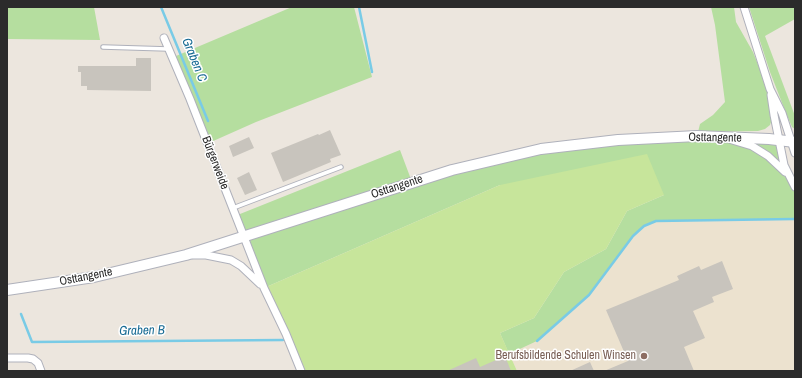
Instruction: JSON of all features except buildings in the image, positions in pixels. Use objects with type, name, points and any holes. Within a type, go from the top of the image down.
[{"type":"main road","name":"Osttangente","points":[[7,290],[94,276],[186,255],[452,170],[541,149],[618,140],[697,136],[793,142]]},
{"type":"street","points":[[744,7],[770,89],[784,165],[795,187]]},
{"type":"street","name":"Bürgerweide","points":[[164,38],[190,99],[243,238],[302,371]]},
{"type":"street","points":[[770,89],[782,113],[793,142],[795,153]]},
{"type":"street","points":[[720,137],[752,146],[768,156],[781,167],[790,178]]},
{"type":"street","name":"Bürgerweide","points":[[186,255],[206,255],[231,260],[246,270],[264,288]]},
{"type":"street","points":[[7,358],[33,359],[38,363],[40,371]]},
{"type":"lane","points":[[103,47],[169,49]]},
{"type":"lane","points":[[232,209],[341,167]]},
{"type":"shaded area","points":[[795,219],[795,371],[517,371],[509,354],[537,341],[589,295],[633,236],[644,226],[656,221]]},
{"type":"green space","points":[[7,7],[94,7],[100,40],[7,39]]},
{"type":"green space","points":[[292,7],[354,7],[372,77],[256,122],[211,142],[176,56]]},
{"type":"green space","points":[[711,7],[734,7],[736,22],[753,52],[765,82],[773,116],[770,125],[765,129],[758,131],[698,132],[700,124],[713,115],[725,102],[715,25]]},
{"type":"green space","points":[[749,7],[795,7],[795,19],[765,36],[795,116],[795,129],[792,127],[770,72]]},
{"type":"green space","points":[[618,140],[779,140],[795,187],[795,219],[656,221],[644,226],[633,236],[589,295],[537,341],[509,354],[500,333],[534,318],[564,272],[606,249],[627,211],[664,195],[500,185],[264,288],[235,216],[400,150],[412,182],[452,170]]},
{"type":"green space","points":[[647,154],[664,195],[627,211],[606,249],[564,272],[534,318],[500,333],[517,371],[301,371],[264,288],[500,185]]},
{"type":"waterway","name":"Graben C","points":[[161,7],[208,121]]},
{"type":"waterway","points":[[359,7],[372,72]]},
{"type":"waterway","points":[[537,341],[589,295],[633,236],[644,226],[656,221],[794,219]]},
{"type":"waterway","name":"Graben B","points":[[21,314],[32,342],[283,340]]},
{"type":"place","name":"Berufsbildende Schulen Winsen","points":[[644,356]]}]
